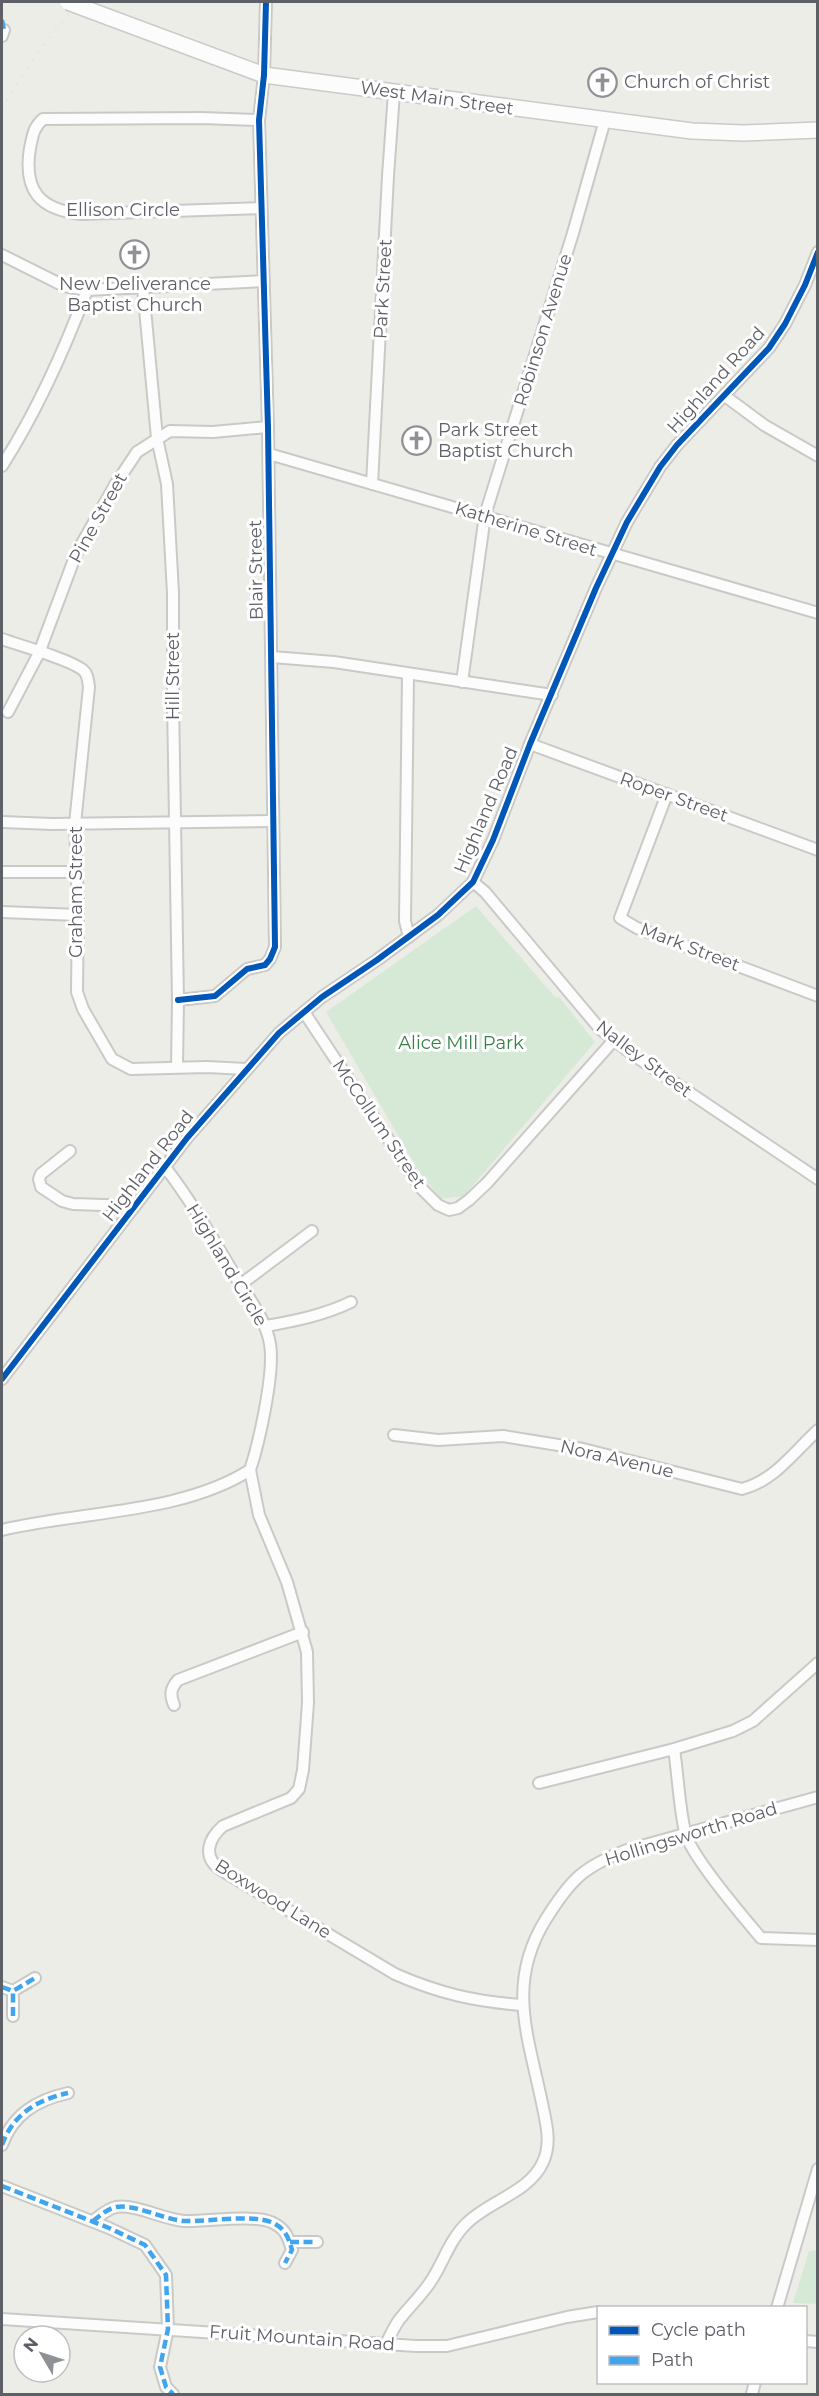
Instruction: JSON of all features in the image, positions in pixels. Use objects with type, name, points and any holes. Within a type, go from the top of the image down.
[{"type":"main road","name":"West Main Street","points":[[68,2],[264,75],[692,131],[742,133],[818,130]]},
{"type":"street","name":"Blair Street","points":[[178,1000],[214,996],[247,969],[265,966],[275,947],[268,427],[259,120],[264,75],[266,2]]},
{"type":"street","name":"Park Street","points":[[372,484],[394,93]]},
{"type":"street","name":"Ellison Circle","points":[[259,120],[43,119],[34,128],[27,164],[34,191],[43,202],[60,212],[82,214],[261,208]]},
{"type":"street","name":"Robinson Avenue","points":[[462,682],[485,515],[573,233],[605,120]]},
{"type":"street","name":"Highland Road","points":[[2,1379],[165,1167],[246,1069],[279,1034],[304,1012],[438,915],[474,882],[611,554],[637,504],[677,445],[769,348],[785,324],[805,285],[818,252]]},
{"type":"street","points":[[2,255],[64,286],[87,290],[264,281]]},
{"type":"street","name":"Hill Street","points":[[143,287],[157,438],[167,484],[173,593],[177,1067]]},
{"type":"street","points":[[2,466],[25,430],[74,326],[87,290]]},
{"type":"street","points":[[725,396],[764,425],[818,456]]},
{"type":"street","name":"Pine Street","points":[[8,712],[39,653],[76,554],[98,513],[137,452],[170,431],[213,432],[268,427]]},
{"type":"street","name":"Katherine Street","points":[[268,454],[818,613]]},
{"type":"street","name":"Graham Street","points":[[2,639],[72,664],[88,676],[89,687],[75,824],[78,915],[77,992],[89,1022],[112,1059],[131,1069],[177,1067],[246,1069]]},
{"type":"street","points":[[272,657],[334,662],[552,695]]},
{"type":"street","points":[[408,674],[405,921],[409,937]]},
{"type":"street","name":"Roper Street","points":[[530,744],[818,850]]},
{"type":"street","name":"Mark Street","points":[[667,794],[620,918],[637,928],[818,996]]},
{"type":"street","points":[[2,822],[75,824],[272,821]]},
{"type":"street","points":[[2,872],[76,872]]},
{"type":"street","name":"Nalley Street","points":[[474,882],[485,892],[578,1004],[614,1040],[818,1179]]},
{"type":"street","points":[[2,912],[78,915]]},
{"type":"street","name":"McCollum Street","points":[[304,1012],[420,1186],[438,1205],[449,1210],[458,1208],[487,1183],[614,1040]]},
{"type":"street","points":[[70,1151],[41,1174],[39,1179],[41,1187],[62,1201],[73,1204],[135,1206]]},
{"type":"street","name":"Highland Circle","points":[[165,1167],[182,1189],[266,1326],[272,1356],[256,1453],[250,1470]]},
{"type":"street","points":[[240,1285],[312,1231]]},
{"type":"street","points":[[266,1326],[298,1321],[351,1302]]},
{"type":"street","name":"Nora Avenue","points":[[394,1435],[438,1440],[503,1436],[583,1449],[742,1489],[756,1486],[775,1472],[818,1430]]},
{"type":"street","points":[[2,1530],[138,1508],[180,1498],[218,1486],[250,1470]]},
{"type":"street","name":"Boxwood Lane","points":[[250,1470],[259,1515],[287,1582],[307,1652],[308,1703],[303,1770],[298,1789],[291,1798],[224,1826],[215,1832],[208,1849],[210,1859],[221,1870],[395,1974],[426,1988],[454,1995],[485,2002],[522,2005]]},
{"type":"street","points":[[174,1705],[170,1697],[172,1686],[178,1680],[303,1632]]},
{"type":"street","points":[[538,1783],[674,1749],[733,1731],[753,1721],[818,1663]]},
{"type":"street","points":[[674,1749],[685,1834],[744,1919],[761,1938],[818,1940]]},
{"type":"street","name":"Hollingsworth Road","points":[[386,2344],[398,2321],[431,2282],[465,2225],[483,2209],[535,2176],[543,2162],[548,2146],[547,2126],[522,2005],[522,1988],[525,1967],[539,1930],[561,1894],[581,1873],[596,1862],[627,1850],[818,1797]]},
{"type":"street","points":[[13,1991],[35,1978]]},
{"type":"street","points":[[2,1987],[13,1991]]},
{"type":"street","points":[[13,1991],[13,2016]]},
{"type":"street","points":[[2,2145],[6,2133],[23,2112],[37,2102],[68,2093]]},
{"type":"street","points":[[777,2306],[818,2169]]},
{"type":"street","points":[[2,2176],[2,2186],[145,2245],[166,2275],[168,2329],[160,2367],[166,2387],[173,2394]]},
{"type":"street","points":[[93,2222],[105,2211],[118,2207],[136,2208],[157,2216],[184,2221],[269,2221],[284,2229],[290,2242],[292,2250],[285,2263]]},
{"type":"street","points":[[290,2242],[317,2242]]},
{"type":"street","name":"Fruit Mountain Road","points":[[2,2319],[447,2346],[597,2312]]},
{"type":"green space","name":"Alice Mill Park","points":[[476,906],[555,997],[560,998],[595,1042],[464,1196],[441,1199],[420,1173],[326,1012]]},
{"type":"green space","points":[[817,2250],[817,2304],[793,2303],[809,2251]]},
{"type":"railway","points":[[2,109],[38,53],[80,2]]},
{"type":"marked path","points":[[2,20],[4,30]]},
{"type":"marked path","points":[[2,1987],[13,1991],[35,1978]]},
{"type":"marked path","points":[[13,1991],[13,2016]]},
{"type":"marked path","points":[[2,2145],[13,2125],[28,2110],[36,2104],[68,2093]]},
{"type":"marked path","points":[[2,2186],[109,2228],[145,2245],[166,2275],[168,2329],[160,2367],[166,2387],[173,2394]]},
{"type":"marked path","points":[[93,2221],[116,2207],[141,2210],[184,2221],[240,2218],[262,2220],[280,2227],[287,2237],[292,2250],[285,2263]]},
{"type":"marked path","points":[[290,2242],[317,2242]]},
{"type":"cycle path","points":[[178,1000],[215,996],[247,969],[265,965],[275,947],[268,427],[259,120],[264,75],[266,2]]},
{"type":"cycle path","points":[[2,1379],[187,1138],[279,1033],[322,997],[438,915],[473,882],[493,840],[530,744],[596,588],[627,522],[660,467],[677,445],[769,348],[785,324],[805,285],[818,252]]},
{"type":"place","name":"Church of Christ","points":[[603,82]]},
{"type":"place","name":"New Deliverance Baptist Church","points":[[135,255]]},
{"type":"place","name":"Park Street Baptist Church","points":[[417,440]]}]
